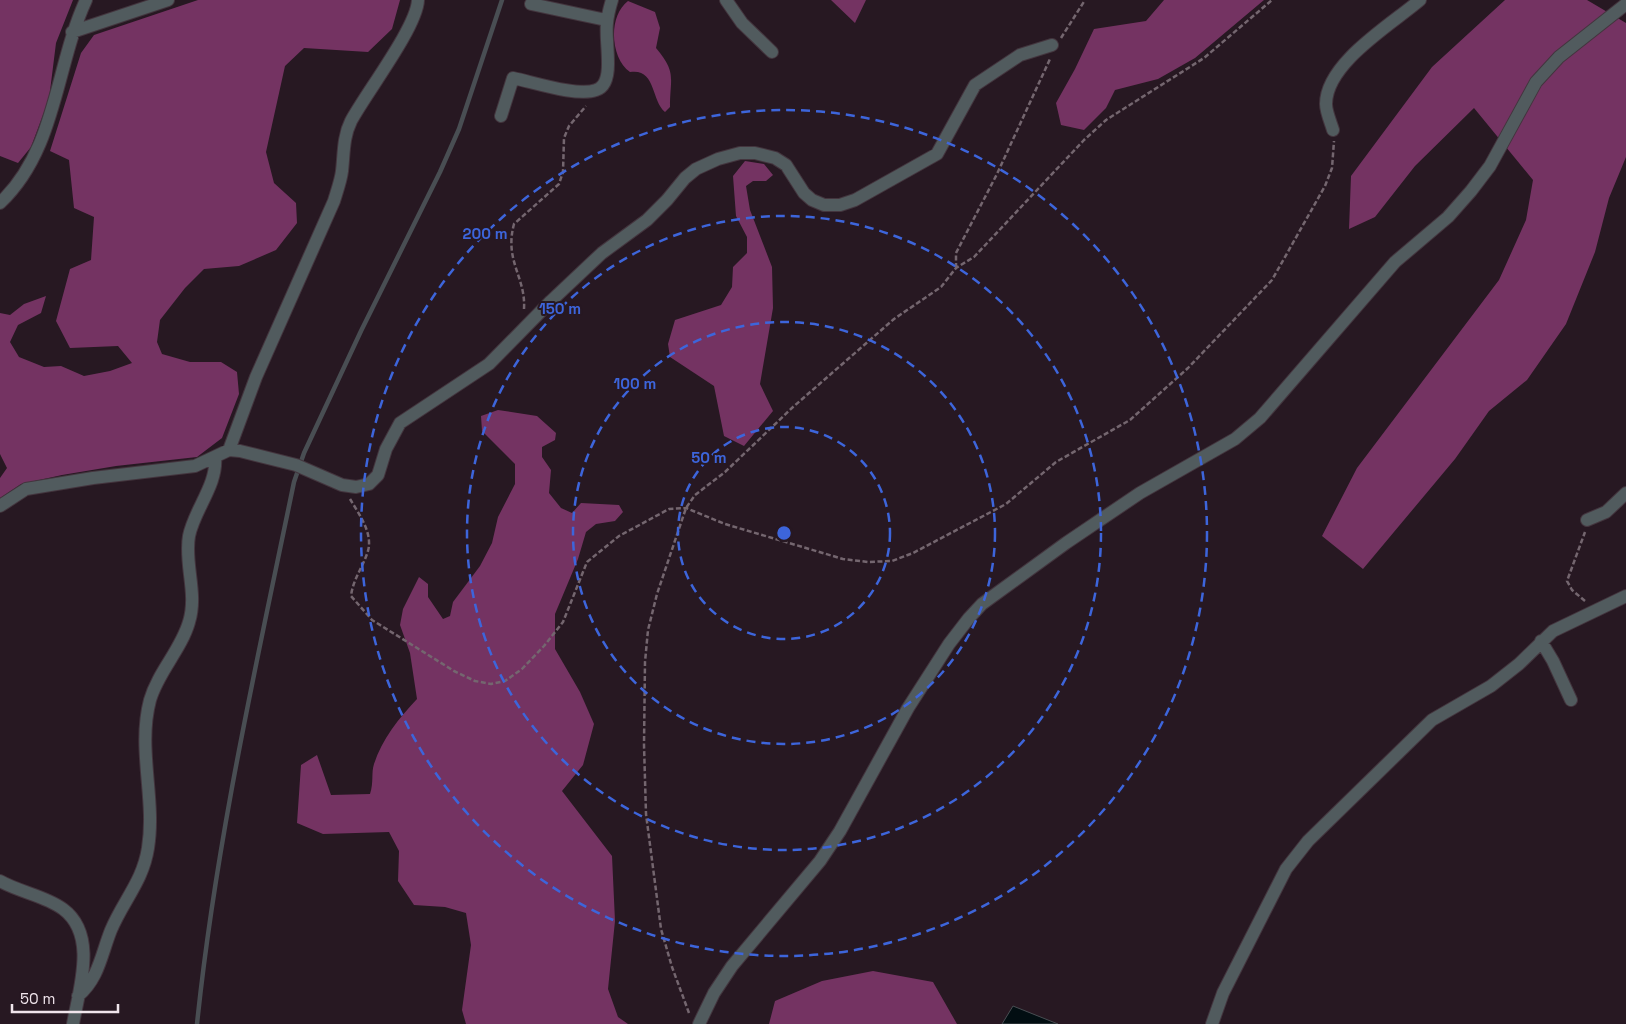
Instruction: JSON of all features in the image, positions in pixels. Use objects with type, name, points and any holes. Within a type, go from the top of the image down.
[{"type":"street","points":[[0,203],[29,166],[42,138],[59,90],[72,32],[86,0]]},
{"type":"street","points":[[72,32],[168,0]]},
{"type":"street","points":[[228,450],[256,377],[334,200],[342,172],[342,151],[350,123],[418,9],[418,0]]},
{"type":"street","points":[[501,116],[513,78],[578,92],[594,91],[601,88],[607,77],[606,20],[612,0]]},
{"type":"street","points":[[726,0],[742,23],[772,52]]},
{"type":"street","points":[[1333,130],[1326,104],[1330,88],[1341,67],[1363,45],[1420,0]]},
{"type":"street","points":[[532,4],[606,20]]},
{"type":"street","points":[[699,1023],[714,992],[732,966],[820,861],[840,831],[908,708],[949,644],[969,618],[982,604],[1066,542],[1140,493],[1236,439],[1260,418],[1394,262],[1448,217],[1470,191],[1494,159],[1536,82],[1559,57],[1626,4]]},
{"type":"street","points":[[0,506],[26,490],[93,478],[195,466],[228,450],[240,451],[301,467],[342,485],[356,487],[369,484],[378,475],[386,449],[400,423],[489,364],[602,253],[647,220],[685,178],[696,169],[718,159],[740,153],[755,153],[775,158],[786,165],[804,194],[812,200],[824,205],[840,205],[855,200],[938,154],[975,85],[1020,56],[1052,45]]},
{"type":"street","points":[[78,996],[93,980],[115,920],[138,882],[144,866],[150,827],[146,765],[150,699],[189,623],[192,603],[188,546],[189,534],[211,479],[216,464],[215,457]]},
{"type":"street","points":[[1587,520],[1606,512],[1626,493]]},
{"type":"street","points":[[1212,1024],[1223,993],[1286,869],[1308,841],[1432,720],[1491,686],[1519,664],[1553,631],[1601,606],[1626,596]]},
{"type":"street","points":[[1541,641],[1553,661],[1571,700]]},
{"type":"street","points":[[0,881],[64,909],[75,923],[83,941],[83,961],[73,1024]]},
{"type":"path","points":[[956,268],[956,253],[997,174],[1042,77],[1051,56],[1052,45],[1064,35],[1085,0]]},
{"type":"path","points":[[699,1023],[689,1013],[672,967],[661,929],[646,814],[644,745],[645,662],[648,630],[657,594],[686,508],[696,495],[725,472],[793,407],[894,319],[941,287],[956,268],[974,257],[1084,140],[1106,120],[1204,58],[1272,0]]},
{"type":"path","points":[[521,332],[525,297],[510,250],[514,224],[559,184],[563,172],[564,138],[569,126],[588,104],[594,91]]},
{"type":"path","points":[[342,485],[363,520],[368,537],[368,549],[353,581],[351,596],[358,607],[372,620],[454,671],[475,681],[491,684],[505,681],[522,669],[544,646],[562,622],[586,562],[619,536],[669,509],[686,508],[725,524],[844,559],[868,562],[892,561],[913,553],[991,513],[1020,494],[1035,478],[1056,462],[1130,420],[1146,408],[1188,368],[1272,280],[1325,186],[1332,168],[1335,150],[1333,130]]},
{"type":"path","points":[[1587,520],[1588,526],[1567,581],[1572,590],[1586,601],[1601,606]]},
{"type":"shaded area","points":[[0,0],[73,0],[56,43],[49,99],[31,147],[18,163],[0,156]]},
{"type":"shaded area","points":[[198,0],[400,0],[392,29],[368,52],[304,48],[285,66],[266,152],[274,183],[296,203],[297,223],[276,250],[239,266],[204,269],[185,288],[160,320],[157,342],[162,354],[190,362],[221,362],[237,372],[239,394],[222,438],[197,457],[116,466],[62,475],[21,484],[0,498],[0,478],[7,468],[0,454],[0,313],[10,315],[24,304],[46,296],[41,313],[18,325],[10,342],[19,357],[44,367],[61,366],[84,376],[110,371],[132,363],[118,346],[70,348],[56,321],[70,269],[91,260],[94,217],[74,208],[69,160],[50,151],[81,53],[94,35]]},
{"type":"shaded area","points":[[831,0],[866,0],[855,23]]},
{"type":"shaded area","points":[[1164,0],[1264,0],[1195,58],[1158,79],[1115,90],[1106,108],[1084,130],[1061,125],[1056,103],[1094,29],[1146,21]]},
{"type":"shaded area","points":[[1505,0],[1587,0],[1626,23],[1626,157],[1609,198],[1595,252],[1566,324],[1527,380],[1489,411],[1455,459],[1363,569],[1322,536],[1357,468],[1499,280],[1526,220],[1533,180],[1474,108],[1415,166],[1375,217],[1349,229],[1351,176],[1432,67]]},
{"type":"shaded area","points":[[628,1],[655,12],[660,28],[656,48],[663,56],[671,76],[670,107],[665,112],[657,100],[649,80],[638,72],[630,72],[623,66],[618,57],[614,37],[615,26],[617,16]]},
{"type":"shaded area","points":[[745,161],[764,164],[773,175],[766,181],[753,181],[746,186],[750,210],[772,267],[773,308],[760,384],[773,411],[744,446],[724,436],[714,386],[670,357],[668,344],[675,320],[721,305],[732,287],[733,267],[747,253],[747,237],[736,216],[733,176]]},
{"type":"shaded area","points":[[498,410],[537,416],[556,433],[555,440],[542,447],[542,457],[551,470],[549,493],[561,508],[572,513],[581,503],[619,505],[623,512],[615,521],[596,524],[586,532],[578,559],[555,614],[555,649],[580,692],[594,724],[583,765],[562,791],[612,856],[615,921],[608,989],[618,1017],[628,1024],[466,1024],[462,1010],[471,945],[466,913],[445,907],[414,905],[398,881],[399,851],[389,832],[323,834],[297,823],[301,765],[317,755],[331,795],[370,794],[373,767],[377,755],[386,737],[417,699],[410,653],[400,625],[403,609],[419,577],[428,584],[428,597],[443,619],[450,616],[453,602],[480,566],[492,543],[498,517],[515,484],[515,464],[482,431],[481,416]]},
{"type":"shaded area","points":[[873,971],[933,982],[957,1024],[769,1024],[775,1001],[822,981]]},
{"type":"shaded area","points":[[1013,1006],[1058,1024],[1002,1024]]},
{"type":"waterway","points":[[197,1024],[205,956],[226,819],[294,482],[304,453],[361,331],[440,172],[459,129],[502,0]]}]
